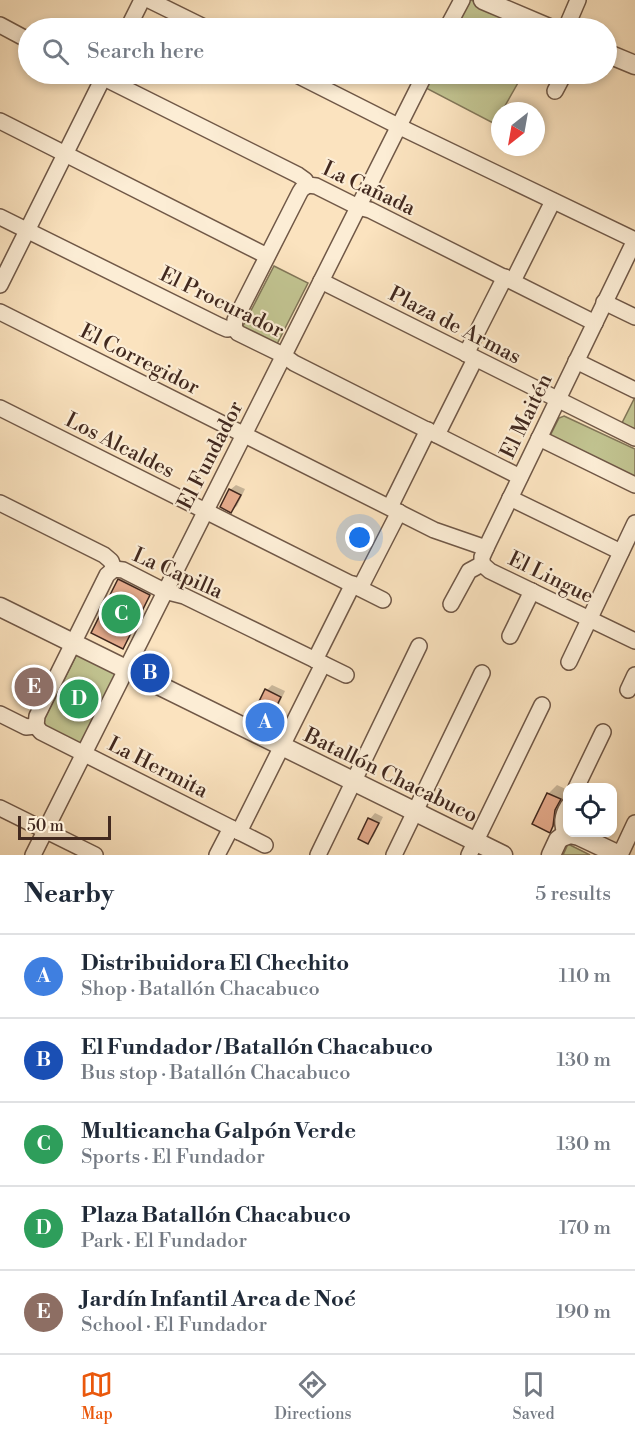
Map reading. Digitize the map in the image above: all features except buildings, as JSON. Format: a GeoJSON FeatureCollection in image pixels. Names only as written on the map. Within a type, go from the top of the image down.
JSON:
{"type":"FeatureCollection","features":[{"type":"Feature","properties":{"kind":"street"},"geometry":{"type":"LineString","coordinates":[[133,18],[142,0]]}},
{"type":"Feature","properties":{"kind":"street"},"geometry":{"type":"LineString","coordinates":[[149,0],[186,18]]}},
{"type":"Feature","properties":{"kind":"street"},"geometry":{"type":"LineString","coordinates":[[452,18],[462,0]]}},
{"type":"Feature","properties":{"kind":"street"},"geometry":{"type":"LineString","coordinates":[[483,0],[525,18]]}},
{"type":"Feature","properties":{"kind":"street"},"geometry":{"type":"LineString","coordinates":[[571,18],[579,0]]}},
{"type":"Feature","properties":{"kind":"street"},"geometry":{"type":"LineString","coordinates":[[0,26],[18,35]]}},
{"type":"Feature","properties":{"kind":"street"},"geometry":{"type":"LineString","coordinates":[[617,58],[635,65]]}},
{"type":"Feature","properties":{"kind":"street"},"geometry":{"type":"LineString","coordinates":[[0,285],[98,84]]}},
{"type":"Feature","properties":{"kind":"street","name":"La Cañada"},"geometry":{"type":"LineString","coordinates":[[120,84],[302,177],[308,185],[316,186],[358,207],[370,210],[595,323]]}},
{"type":"Feature","properties":{"kind":"street"},"geometry":{"type":"LineString","coordinates":[[315,84],[635,240]]}},
{"type":"Feature","properties":{"kind":"street","name":"El Fundador"},"geometry":{"type":"LineString","coordinates":[[33,855],[420,84]]}},
{"type":"Feature","properties":{"kind":"street"},"geometry":{"type":"LineString","coordinates":[[555,91],[559,84]]}},
{"type":"Feature","properties":{"kind":"street"},"geometry":{"type":"LineString","coordinates":[[0,121],[267,256]]}},
{"type":"Feature","properties":{"kind":"street"},"geometry":{"type":"LineString","coordinates":[[234,328],[235,320],[300,192],[308,185]]}},
{"type":"Feature","properties":{"kind":"street"},"geometry":{"type":"LineString","coordinates":[[217,855],[235,830],[282,746],[319,662],[508,279],[553,201]]}},
{"type":"Feature","properties":{"kind":"street","name":"El Procurador"},"geometry":{"type":"LineString","coordinates":[[0,217],[220,326],[234,328],[238,333],[283,355],[294,363],[520,477]]}},
{"type":"Feature","properties":{"kind":"street","name":"El Maitén"},"geometry":{"type":"LineString","coordinates":[[452,604],[473,568],[482,564],[482,556],[635,240]]}},
{"type":"Feature","properties":{"kind":"street","name":"Plaza de Armas"},"geometry":{"type":"LineString","coordinates":[[321,281],[635,438]]}},
{"type":"Feature","properties":{"kind":"street"},"geometry":{"type":"LineString","coordinates":[[604,303],[635,317]]}},
{"type":"Feature","properties":{"kind":"street","name":"El Corregidor"},"geometry":{"type":"LineString","coordinates":[[0,312],[394,510]]}},
{"type":"Feature","properties":{"kind":"street"},"geometry":{"type":"LineString","coordinates":[[576,361],[635,390]]}},
{"type":"Feature","properties":{"kind":"street","name":"Los Alcaldes"},"geometry":{"type":"LineString","coordinates":[[0,408],[382,600]]}},
{"type":"Feature","properties":{"kind":"street"},"geometry":{"type":"LineString","coordinates":[[539,438],[635,485]]}},
{"type":"Feature","properties":{"kind":"street"},"geometry":{"type":"LineString","coordinates":[[510,498],[621,552]]}},
{"type":"Feature","properties":{"kind":"street","name":"La Capilla"},"geometry":{"type":"LineString","coordinates":[[0,503],[104,555],[111,561],[114,569],[123,570],[164,591],[184,596],[346,675]]}},
{"type":"Feature","properties":{"kind":"street","name":"El Lingue"},"geometry":{"type":"LineString","coordinates":[[394,510],[434,530],[486,548]]}},
{"type":"Feature","properties":{"kind":"street"},"geometry":{"type":"LineString","coordinates":[[568,662],[635,523]]}},
{"type":"Feature","properties":{"kind":"street","name":"El Lingue"},"geometry":{"type":"LineString","coordinates":[[482,564],[486,569],[635,641]]}},
{"type":"Feature","properties":{"kind":"street"},"geometry":{"type":"LineString","coordinates":[[36,726],[37,716],[107,575],[114,569]]}},
{"type":"Feature","properties":{"kind":"street"},"geometry":{"type":"LineString","coordinates":[[510,636],[532,591]]}},
{"type":"Feature","properties":{"kind":"street","name":"Batallón Chacabuco"},"geometry":{"type":"LineString","coordinates":[[0,607],[415,812],[472,848],[503,855]]}},
{"type":"Feature","properties":{"kind":"street"},"geometry":{"type":"LineString","coordinates":[[318,855],[419,646]]}},
{"type":"Feature","properties":{"kind":"street"},"geometry":{"type":"LineString","coordinates":[[394,855],[482,673]]}},
{"type":"Feature","properties":{"kind":"street"},"geometry":{"type":"LineString","coordinates":[[628,690],[635,675]]}},
{"type":"Feature","properties":{"kind":"street"},"geometry":{"type":"LineString","coordinates":[[472,848],[542,705]]}},
{"type":"Feature","properties":{"kind":"street","name":"La Hermita"},"geometry":{"type":"LineString","coordinates":[[0,714],[26,727],[36,726],[41,732],[265,845]]}},
{"type":"Feature","properties":{"kind":"street"},"geometry":{"type":"LineString","coordinates":[[578,783],[603,732]]}},
{"type":"Feature","properties":{"kind":"street"},"geometry":{"type":"LineString","coordinates":[[0,808],[94,855]]}},
{"type":"Feature","properties":{"kind":"street"},"geometry":{"type":"LineString","coordinates":[[581,837],[620,855],[635,823]]}},
{"type":"Feature","properties":{"kind":"street"},"geometry":{"type":"LineString","coordinates":[[551,855],[558,840],[563,837]]}},
{"type":"Feature","properties":{"kind":"green space"},"geometry":{"type":"Polygon","coordinates":[[[467,0],[471,0],[513,18],[458,18],[467,0]]]}},
{"type":"Feature","properties":{"kind":"green space"},"geometry":{"type":"Polygon","coordinates":[[[425,84],[517,84],[507,102],[491,102],[491,122],[424,87],[425,84]]]}},
{"type":"Feature","properties":{"kind":"green space"},"geometry":{"type":"Polygon","coordinates":[[[274,266],[308,283],[276,346],[242,328],[274,266]]]}},
{"type":"Feature","properties":{"kind":"green space"},"geometry":{"type":"Polygon","coordinates":[[[635,397],[635,429],[622,423],[635,397]]]}},
{"type":"Feature","properties":{"kind":"green space"},"geometry":{"type":"Polygon","coordinates":[[[564,416],[635,449],[635,479],[549,438],[559,418],[564,416]]]}},
{"type":"Feature","properties":{"kind":"green space"},"geometry":{"type":"Polygon","coordinates":[[[77,654],[116,674],[80,744],[42,724],[77,654]]]}},
{"type":"Feature","properties":{"kind":"green space"},"geometry":{"type":"Polygon","coordinates":[[[568,844],[590,855],[563,855],[568,844]]]}},
{"type":"Feature","properties":{"kind":"place","name":"Multicancha Galpón Verde"},"geometry":{"type":"Point","coordinates":[121,614]}},
{"type":"Feature","properties":{"kind":"place","name":"El Fundador / Batallón Chacabuco"},"geometry":{"type":"Point","coordinates":[150,673]}},
{"type":"Feature","properties":{"kind":"place","name":"Jardín Infantil Arca de Noé"},"geometry":{"type":"Point","coordinates":[34,687]}},
{"type":"Feature","properties":{"kind":"place","name":"Plaza Batallón Chacabuco"},"geometry":{"type":"Point","coordinates":[79,699]}},
{"type":"Feature","properties":{"kind":"place","name":"Distribuidora El Chechito"},"geometry":{"type":"Point","coordinates":[265,722]}}]}
